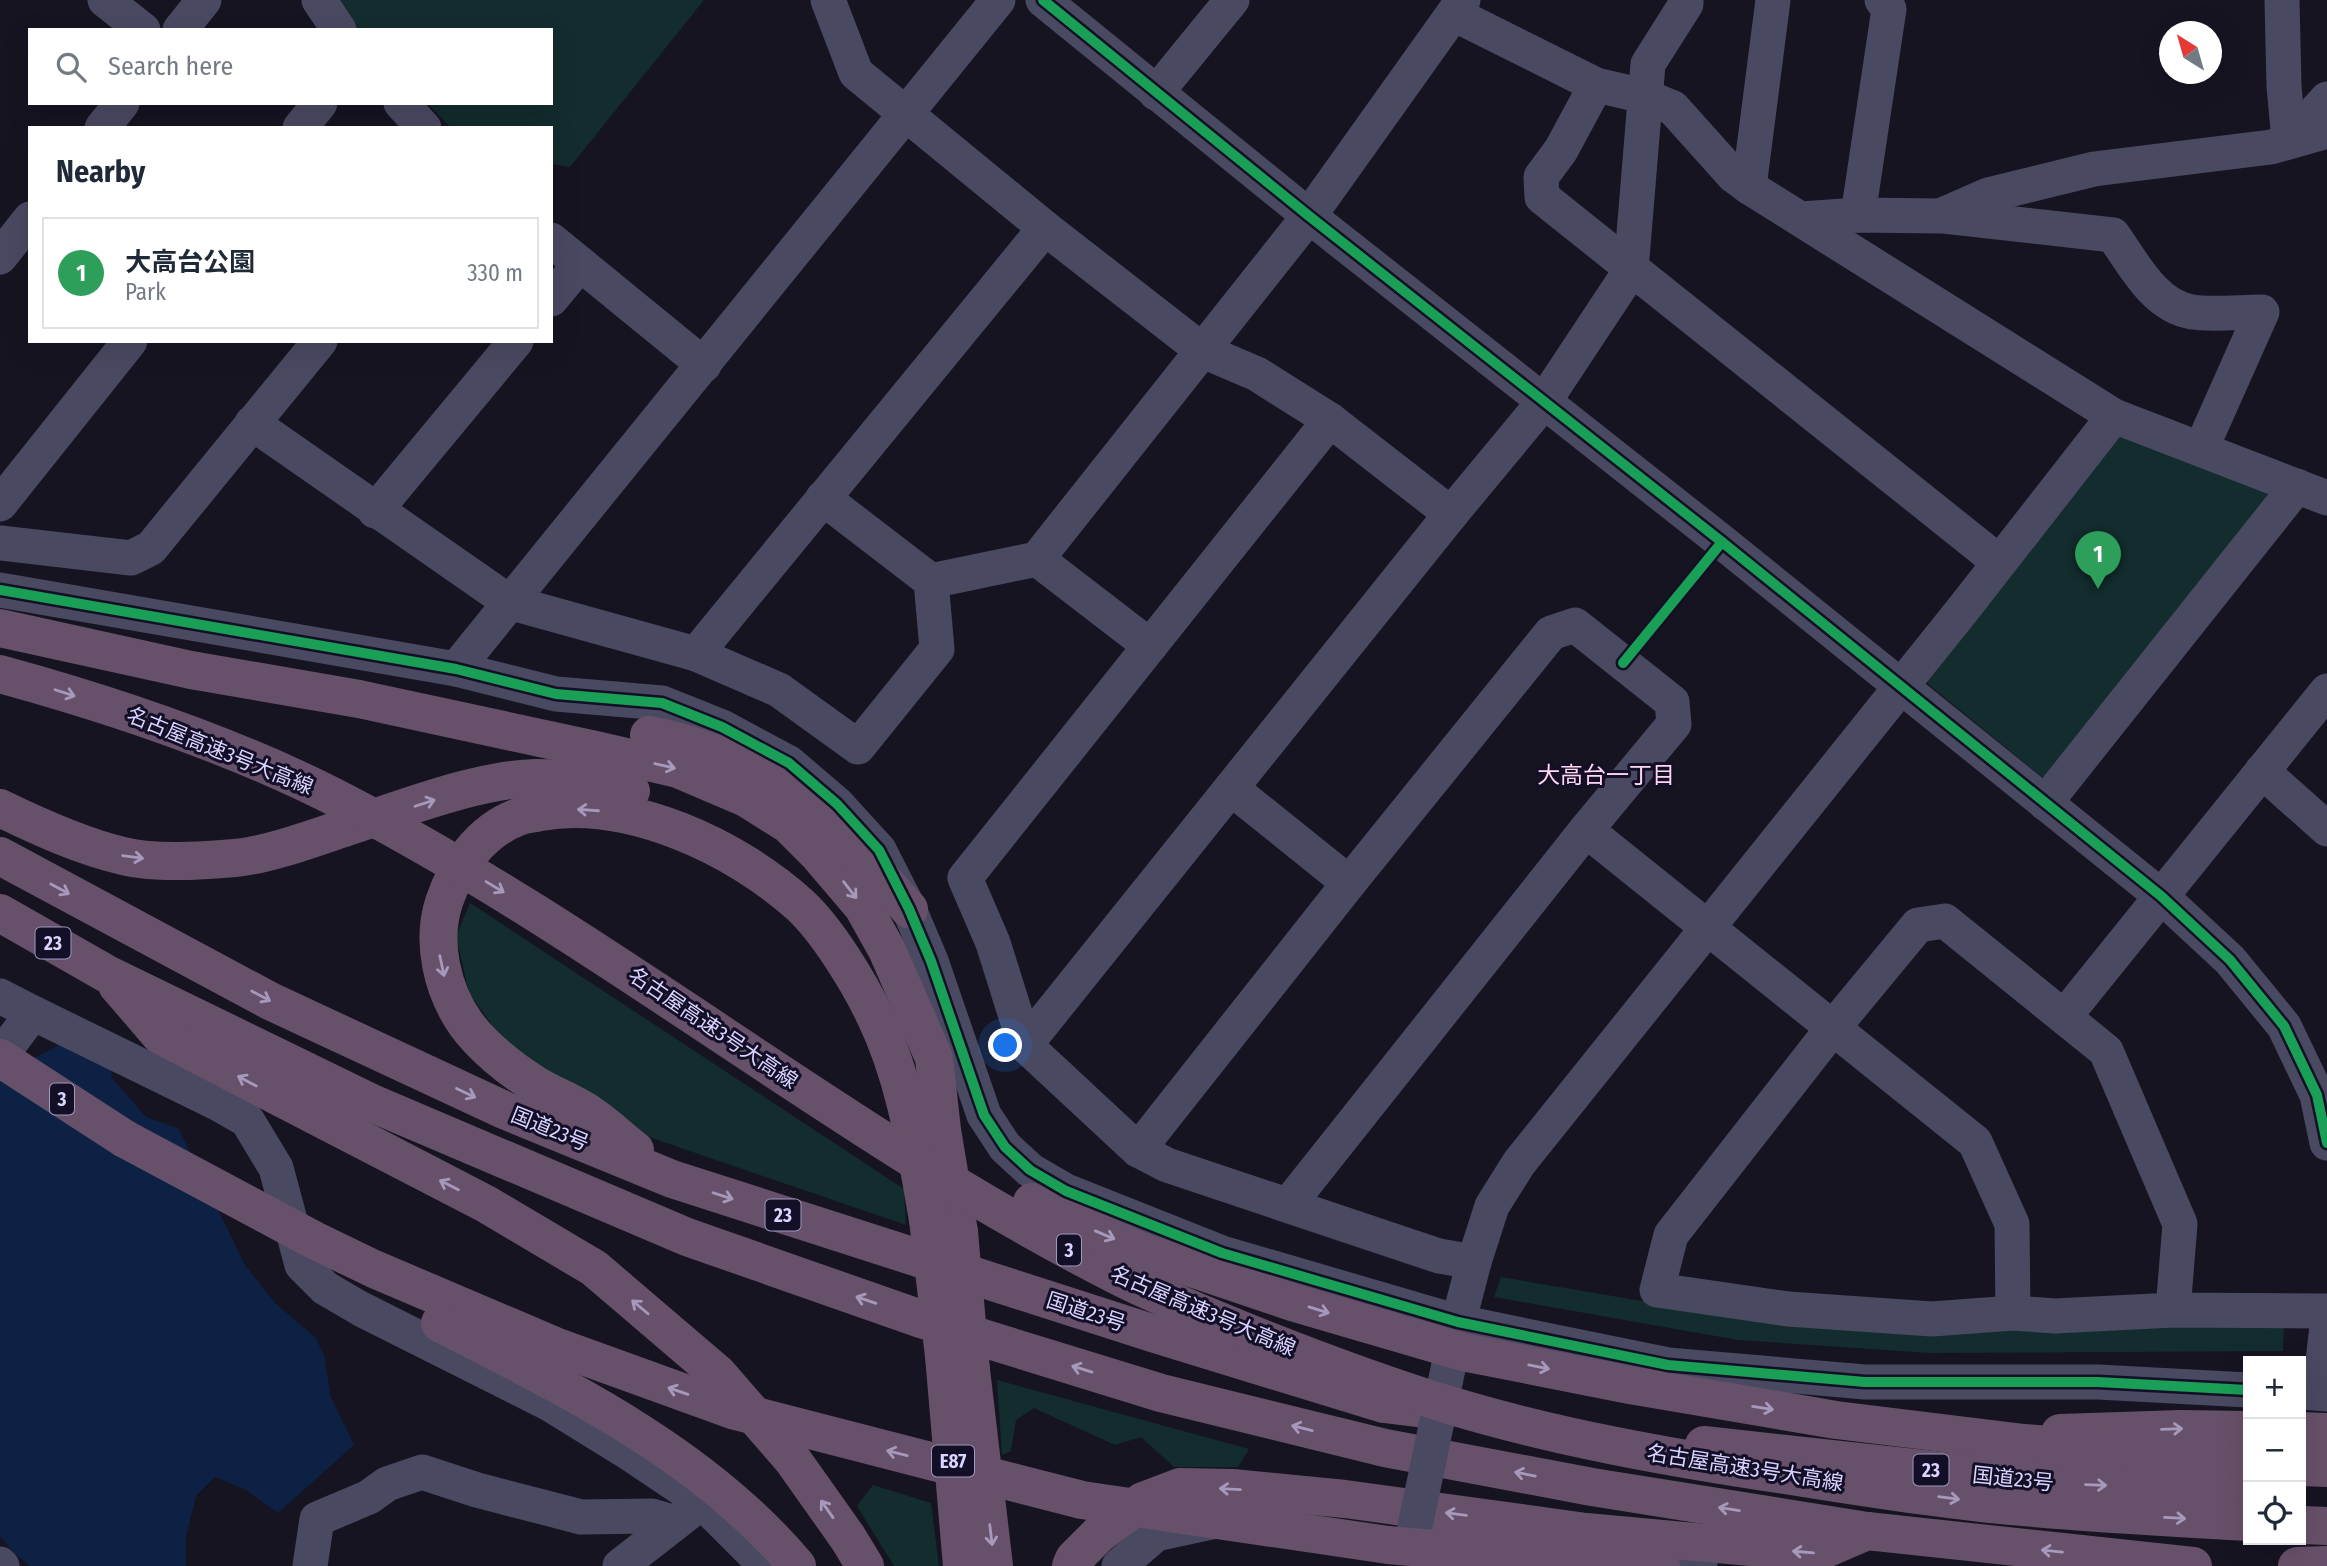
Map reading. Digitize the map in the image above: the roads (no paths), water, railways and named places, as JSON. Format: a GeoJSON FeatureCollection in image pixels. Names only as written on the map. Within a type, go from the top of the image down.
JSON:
{"type":"FeatureCollection","features":[{"type":"Feature","properties":{"kind":"highway"},"geometry":{"type":"LineString","coordinates":[[6,629],[270,668],[366,690],[678,769],[746,797],[789,825],[841,878],[863,907],[887,950],[934,1058],[942,1130],[943,1226],[957,1363]]}},
{"type":"Feature","properties":{"kind":"highway","name":"名古屋高速3号大高線"},"geometry":{"type":"LineString","coordinates":[[0,674],[190,734],[338,799],[497,888],[975,1197],[1122,1278],[1205,1315],[1316,1359],[1449,1405],[1570,1437],[1714,1465],[1991,1504],[2243,1522]]}},
{"type":"Feature","properties":{"kind":"highway"},"geometry":{"type":"LineString","coordinates":[[366,690],[662,738],[705,750],[758,772],[811,808],[909,909]]}},
{"type":"Feature","properties":{"kind":"highway"},"geometry":{"type":"LineString","coordinates":[[0,808],[83,843],[125,857],[160,860],[236,858],[314,839],[499,782],[536,778],[578,782],[661,798],[731,829],[761,849],[822,899],[874,964],[916,1057],[942,1130]]}},
{"type":"Feature","properties":{"kind":"highway"},"geometry":{"type":"LineString","coordinates":[[672,1179],[584,1110],[532,1083],[492,1051],[466,1024],[446,987],[439,954],[439,917],[449,888],[467,855],[487,835],[518,817],[554,810],[586,808],[627,815],[668,827],[730,856],[802,906],[851,972],[875,1016],[894,1062],[943,1226]]}},
{"type":"Feature","properties":{"kind":"highway","name":"国道23号"},"geometry":{"type":"LineString","coordinates":[[0,856],[270,1001],[504,1110],[672,1179],[1155,1334],[1384,1404],[1614,1435],[2053,1483],[2243,1489]]}},
{"type":"Feature","properties":{"kind":"highway","name":"23"},"geometry":{"type":"LineString","coordinates":[[0,913],[107,974],[374,1104],[687,1237],[920,1319],[1161,1393],[1385,1448],[1592,1487],[1867,1531],[2193,1566]]}},
{"type":"Feature","properties":{"kind":"highway"},"geometry":{"type":"LineString","coordinates":[[107,974],[160,1035],[486,1205],[594,1268],[718,1374],[792,1459],[865,1566]]}},
{"type":"Feature","properties":{"kind":"highway","name":"3"},"geometry":{"type":"LineString","coordinates":[[0,1058],[125,1139],[374,1269],[476,1314],[732,1410],[1082,1500],[1388,1545],[1661,1566]]}},
{"type":"Feature","properties":{"kind":"highway"},"geometry":{"type":"LineString","coordinates":[[801,1087],[937,1150],[1055,1214],[1141,1251],[1292,1302],[1463,1352],[1630,1385],[1836,1420],[2024,1443],[2243,1462]]}},
{"type":"Feature","properties":{"kind":"highway"},"geometry":{"type":"LineString","coordinates":[[125,1139],[238,1214],[340,1272],[581,1395],[661,1445],[737,1505],[797,1566]]}},
{"type":"Feature","properties":{"kind":"highway","name":"E87"},"geometry":{"type":"LineString","coordinates":[[957,1363],[962,1566]]}},
{"type":"Feature","properties":{"kind":"highway","name":"E87"},"geometry":{"type":"LineString","coordinates":[[957,1363],[995,1566]]}},
{"type":"Feature","properties":{"kind":"highway"},"geometry":{"type":"LineString","coordinates":[[1614,1435],[1797,1444],[2181,1429],[2243,1430]]}},
{"type":"Feature","properties":{"kind":"highway"},"geometry":{"type":"LineString","coordinates":[[2306,1431],[2327,1432]]}},
{"type":"Feature","properties":{"kind":"highway"},"geometry":{"type":"LineString","coordinates":[[2306,1466],[2327,1468]]}},
{"type":"Feature","properties":{"kind":"highway"},"geometry":{"type":"LineString","coordinates":[[1071,1566],[1074,1559],[1098,1534],[1143,1501],[1180,1487],[1232,1488],[1345,1499],[1587,1532],[1816,1553],[1867,1531]]}},
{"type":"Feature","properties":{"kind":"highway"},"geometry":{"type":"LineString","coordinates":[[2306,1491],[2327,1492]]}},
{"type":"Feature","properties":{"kind":"highway"},"geometry":{"type":"LineString","coordinates":[[1082,1500],[1147,1525],[1410,1549]]}},
{"type":"Feature","properties":{"kind":"highway"},"geometry":{"type":"LineString","coordinates":[[2306,1525],[2327,1526]]}},
{"type":"Feature","properties":{"kind":"highway"},"geometry":{"type":"LineString","coordinates":[[2297,1566],[2327,1565]]}},
{"type":"Feature","properties":{"kind":"street"},"geometry":{"type":"LineString","coordinates":[[106,0],[141,28]]}},
{"type":"Feature","properties":{"kind":"street"},"geometry":{"type":"LineString","coordinates":[[182,28],[204,0]]}},
{"type":"Feature","properties":{"kind":"street"},"geometry":{"type":"LineString","coordinates":[[319,0],[338,28]]}},
{"type":"Feature","properties":{"kind":"street"},"geometry":{"type":"LineString","coordinates":[[828,0],[856,73],[1045,228],[1203,351],[1257,374],[1330,420],[1451,514]]}},
{"type":"Feature","properties":{"kind":"street"},"geometry":{"type":"LineString","coordinates":[[456,669],[998,0]]}},
{"type":"Feature","properties":{"kind":"street"},"geometry":{"type":"LineString","coordinates":[[1043,0],[1308,216],[1901,685],[2161,896],[2230,960],[2284,1026],[2317,1095],[2327,1143]]}},
{"type":"Feature","properties":{"kind":"street"},"geometry":{"type":"LineString","coordinates":[[1156,93],[1232,0]]}},
{"type":"Feature","properties":{"kind":"street"},"geometry":{"type":"LineString","coordinates":[[1025,1045],[1543,403],[1631,270],[1648,64],[1686,0]]}},
{"type":"Feature","properties":{"kind":"street"},"geometry":{"type":"LineString","coordinates":[[1749,187],[1773,0]]}},
{"type":"Feature","properties":{"kind":"street"},"geometry":{"type":"LineString","coordinates":[[1858,215],[1889,9],[1882,0]]}},
{"type":"Feature","properties":{"kind":"street"},"geometry":{"type":"LineString","coordinates":[[2282,0],[2284,86],[2289,141]]}},
{"type":"Feature","properties":{"kind":"street"},"geometry":{"type":"LineString","coordinates":[[931,581],[1037,559],[1308,216],[1459,7],[1596,85],[1644,96],[1673,108],[1734,176],[1749,187],[2114,416],[2312,492],[2046,803]]}},
{"type":"Feature","properties":{"kind":"street"},"geometry":{"type":"LineString","coordinates":[[1596,85],[1561,150],[1541,177],[1542,197],[1999,562]]}},
{"type":"Feature","properties":{"kind":"street"},"geometry":{"type":"LineString","coordinates":[[2289,141],[2327,99]]}},
{"type":"Feature","properties":{"kind":"street"},"geometry":{"type":"LineString","coordinates":[[105,126],[120,105]]}},
{"type":"Feature","properties":{"kind":"street"},"geometry":{"type":"LineString","coordinates":[[302,126],[318,105]]}},
{"type":"Feature","properties":{"kind":"street"},"geometry":{"type":"LineString","coordinates":[[403,105],[422,126]]}},
{"type":"Feature","properties":{"kind":"street"},"geometry":{"type":"LineString","coordinates":[[1940,216],[1988,195],[2094,169],[2271,147],[2327,131]]}},
{"type":"Feature","properties":{"kind":"street"},"geometry":{"type":"LineString","coordinates":[[1801,219],[1858,215],[1940,216],[2113,235],[2148,284],[2168,304],[2191,312],[2262,312],[2201,449]]}},
{"type":"Feature","properties":{"kind":"street"},"geometry":{"type":"LineString","coordinates":[[0,257],[28,222]]}},
{"type":"Feature","properties":{"kind":"street"},"geometry":{"type":"LineString","coordinates":[[696,654],[1045,228]]}},
{"type":"Feature","properties":{"kind":"street"},"geometry":{"type":"LineString","coordinates":[[553,242],[704,365]]}},
{"type":"Feature","properties":{"kind":"street"},"geometry":{"type":"LineString","coordinates":[[553,297],[580,264]]}},
{"type":"Feature","properties":{"kind":"street"},"geometry":{"type":"LineString","coordinates":[[0,505],[128,343]]}},
{"type":"Feature","properties":{"kind":"street"},"geometry":{"type":"LineString","coordinates":[[0,543],[131,558],[151,548],[318,343]]}},
{"type":"Feature","properties":{"kind":"street"},"geometry":{"type":"LineString","coordinates":[[375,511],[514,343]]}},
{"type":"Feature","properties":{"kind":"street"},"geometry":{"type":"LineString","coordinates":[[1410,1549],[1457,1326],[1492,1206],[1519,1163],[2114,416]]}},
{"type":"Feature","properties":{"kind":"street"},"geometry":{"type":"LineString","coordinates":[[1330,420],[965,878],[993,943],[1025,1045],[1138,1150],[1167,1165],[1439,1256],[1474,1262]]}},
{"type":"Feature","properties":{"kind":"street"},"geometry":{"type":"LineString","coordinates":[[253,423],[509,603],[696,654],[779,690],[858,747],[937,649],[931,581],[823,498]]}},
{"type":"Feature","properties":{"kind":"street"},"geometry":{"type":"LineString","coordinates":[[1037,559],[1150,646]]}},
{"type":"Feature","properties":{"kind":"street"},"geometry":{"type":"LineString","coordinates":[[0,590],[456,669],[556,694],[662,703],[722,727],[789,762],[837,804],[879,850],[909,909],[931,961],[984,1115],[1005,1147],[1030,1170],[1066,1191],[1222,1252],[1457,1326],[1668,1365],[1865,1382],[2098,1382],[2243,1390]]}},
{"type":"Feature","properties":{"kind":"street"},"geometry":{"type":"LineString","coordinates":[[1138,1150],[1551,633],[1575,625],[1672,702],[1674,724],[1586,830],[1289,1204]]}},
{"type":"Feature","properties":{"kind":"street"},"geometry":{"type":"LineString","coordinates":[[2064,1017],[2327,691]]}},
{"type":"Feature","properties":{"kind":"street"},"geometry":{"type":"LineString","coordinates":[[2262,771],[2327,828]]}},
{"type":"Feature","properties":{"kind":"street"},"geometry":{"type":"LineString","coordinates":[[1232,789],[1349,883]]}},
{"type":"Feature","properties":{"kind":"street"},"geometry":{"type":"LineString","coordinates":[[1586,830],[1975,1142],[2012,1224],[2013,1312]]}},
{"type":"Feature","properties":{"kind":"street"},"geometry":{"type":"LineString","coordinates":[[2173,1310],[2180,1224],[2106,1051],[1945,922],[1918,925],[1832,1029],[1671,1235],[1657,1290],[1788,1309],[1932,1319],[2013,1312],[2055,1316],[2173,1310],[2327,1311]]}},
{"type":"Feature","properties":{"kind":"street"},"geometry":{"type":"LineString","coordinates":[[0,996],[247,1120],[276,1168],[302,1265],[325,1288],[361,1309],[550,1404],[702,1502],[766,1566]]}},
{"type":"Feature","properties":{"kind":"street"},"geometry":{"type":"LineString","coordinates":[[0,1052],[5,1050],[33,1013]]}},
{"type":"Feature","properties":{"kind":"street"},"geometry":{"type":"LineString","coordinates":[[2315,1379],[2327,1326]]}},
{"type":"Feature","properties":{"kind":"street"},"geometry":{"type":"LineString","coordinates":[[2098,1382],[2179,1368],[2243,1365]]}},
{"type":"Feature","properties":{"kind":"street"},"geometry":{"type":"LineString","coordinates":[[310,1566],[317,1519],[369,1497],[387,1484],[422,1472],[477,1490],[581,1517],[652,1516],[675,1523]]}},
{"type":"Feature","properties":{"kind":"street"},"geometry":{"type":"LineString","coordinates":[[620,1566],[702,1502]]}},
{"type":"Feature","properties":{"kind":"street"},"geometry":{"type":"LineString","coordinates":[[1119,1566],[1156,1534],[1214,1522],[1410,1549],[1538,1546],[1662,1559],[1700,1566]]}},
{"type":"Feature","properties":{"kind":"water"},"geometry":{"type":"Polygon","coordinates":[[[61,1044],[112,1065],[111,1077],[146,1117],[178,1128],[245,1265],[275,1303],[316,1338],[325,1358],[330,1395],[354,1445],[278,1513],[246,1490],[215,1477],[196,1496],[186,1536],[186,1566],[30,1566],[15,1554],[0,1536],[0,1075],[61,1044]]]}},
{"type":"Feature","properties":{"kind":"place","name":"大高台公園"},"geometry":{"type":"Point","coordinates":[2098,589]}},
{"type":"Feature","properties":{"kind":"district","name":"大高台一丁目"},"geometry":{"type":"Point","coordinates":[1606,775]}}]}
